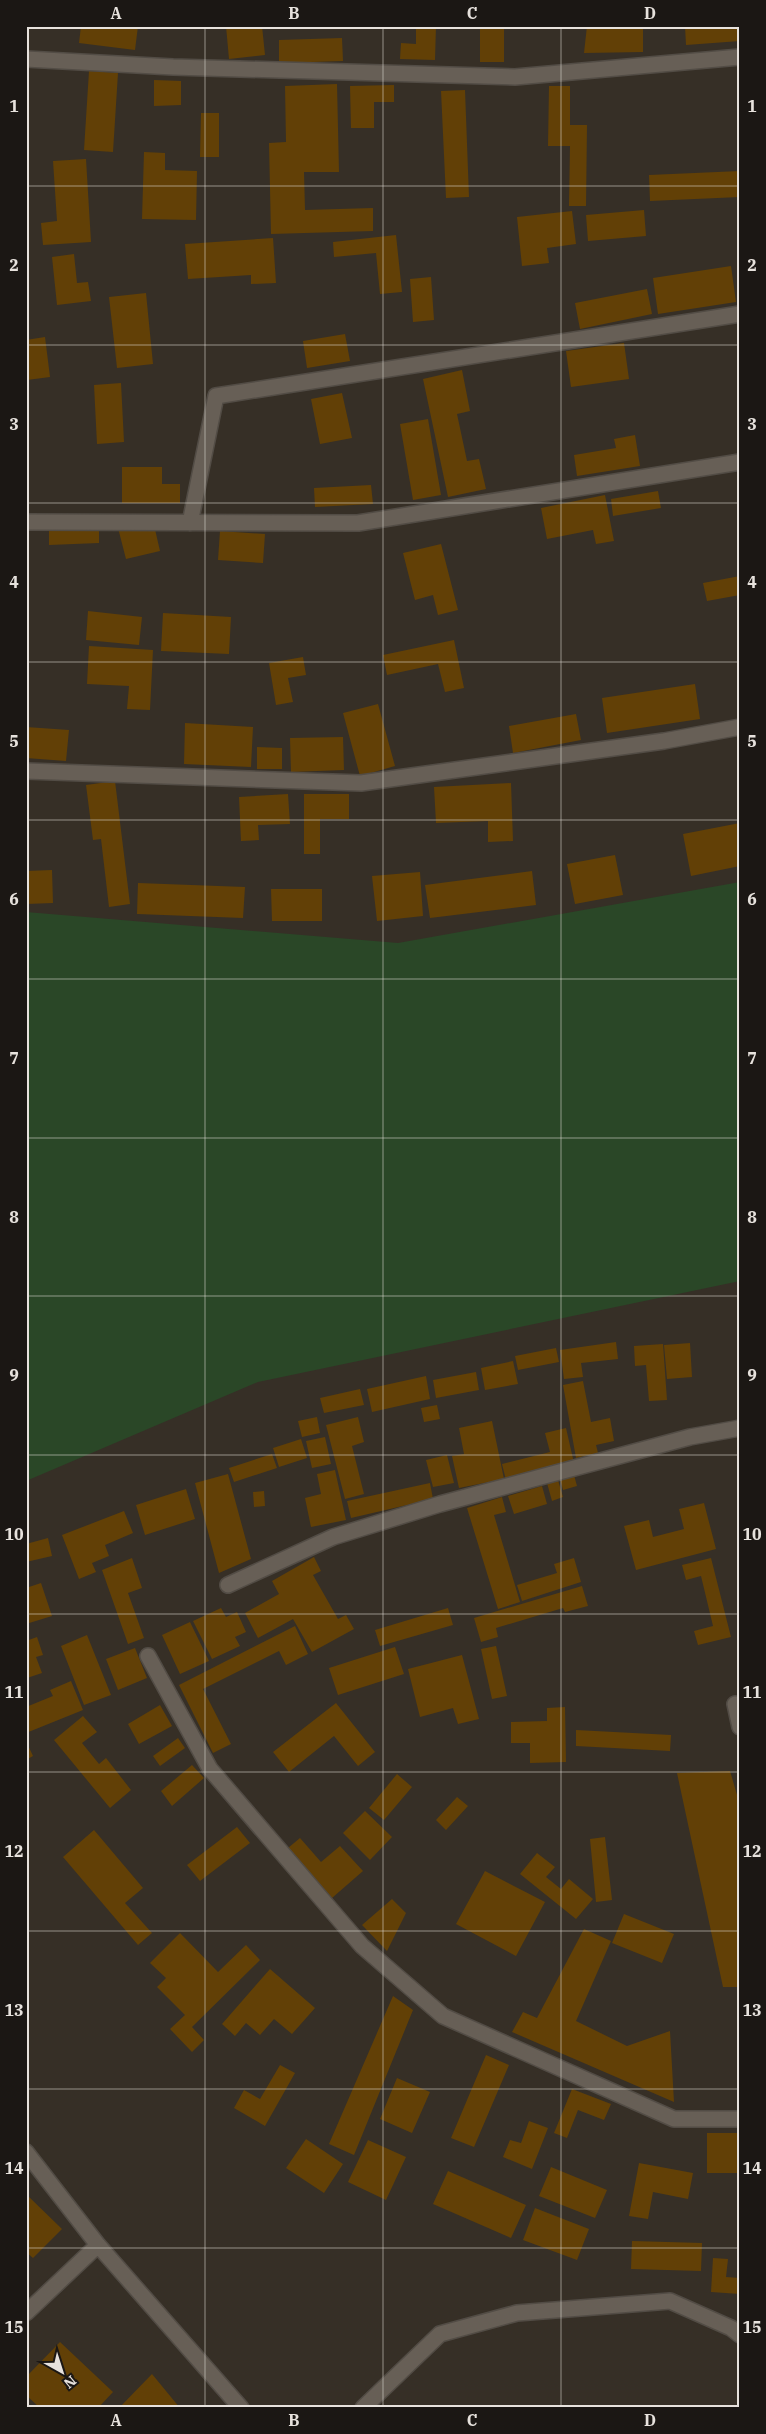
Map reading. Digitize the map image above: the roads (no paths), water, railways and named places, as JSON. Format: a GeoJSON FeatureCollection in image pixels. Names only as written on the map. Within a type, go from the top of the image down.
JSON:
{"type":"FeatureCollection","features":[{"type":"Feature","properties":{"kind":"street"},"geometry":{"type":"LineString","coordinates":[[26,59],[173,67],[515,77],[740,57]]}},
{"type":"Feature","properties":{"kind":"street"},"geometry":{"type":"LineString","coordinates":[[190,523],[216,396],[740,314]]}},
{"type":"Feature","properties":{"kind":"street"},"geometry":{"type":"LineString","coordinates":[[26,522],[358,523],[740,462]]}},
{"type":"Feature","properties":{"kind":"street"},"geometry":{"type":"LineString","coordinates":[[26,771],[361,783],[664,741],[740,728]]}},
{"type":"Feature","properties":{"kind":"street"},"geometry":{"type":"LineString","coordinates":[[228,1585],[333,1538],[440,1504],[690,1437],[740,1428]]}},
{"type":"Feature","properties":{"kind":"street"},"geometry":{"type":"LineString","coordinates":[[148,1656],[210,1770],[362,1946],[443,2016],[674,2119],[740,2119]]}},
{"type":"Feature","properties":{"kind":"street"},"geometry":{"type":"LineString","coordinates":[[735,1704],[740,1727]]}},
{"type":"Feature","properties":{"kind":"street"},"geometry":{"type":"LineString","coordinates":[[26,2152],[98,2245],[241,2408]]}},
{"type":"Feature","properties":{"kind":"street"},"geometry":{"type":"LineString","coordinates":[[26,2313],[98,2245]]}},
{"type":"Feature","properties":{"kind":"street"},"geometry":{"type":"LineString","coordinates":[[363,2408],[440,2334],[517,2312],[670,2301],[731,2328],[740,2335]]}}]}
